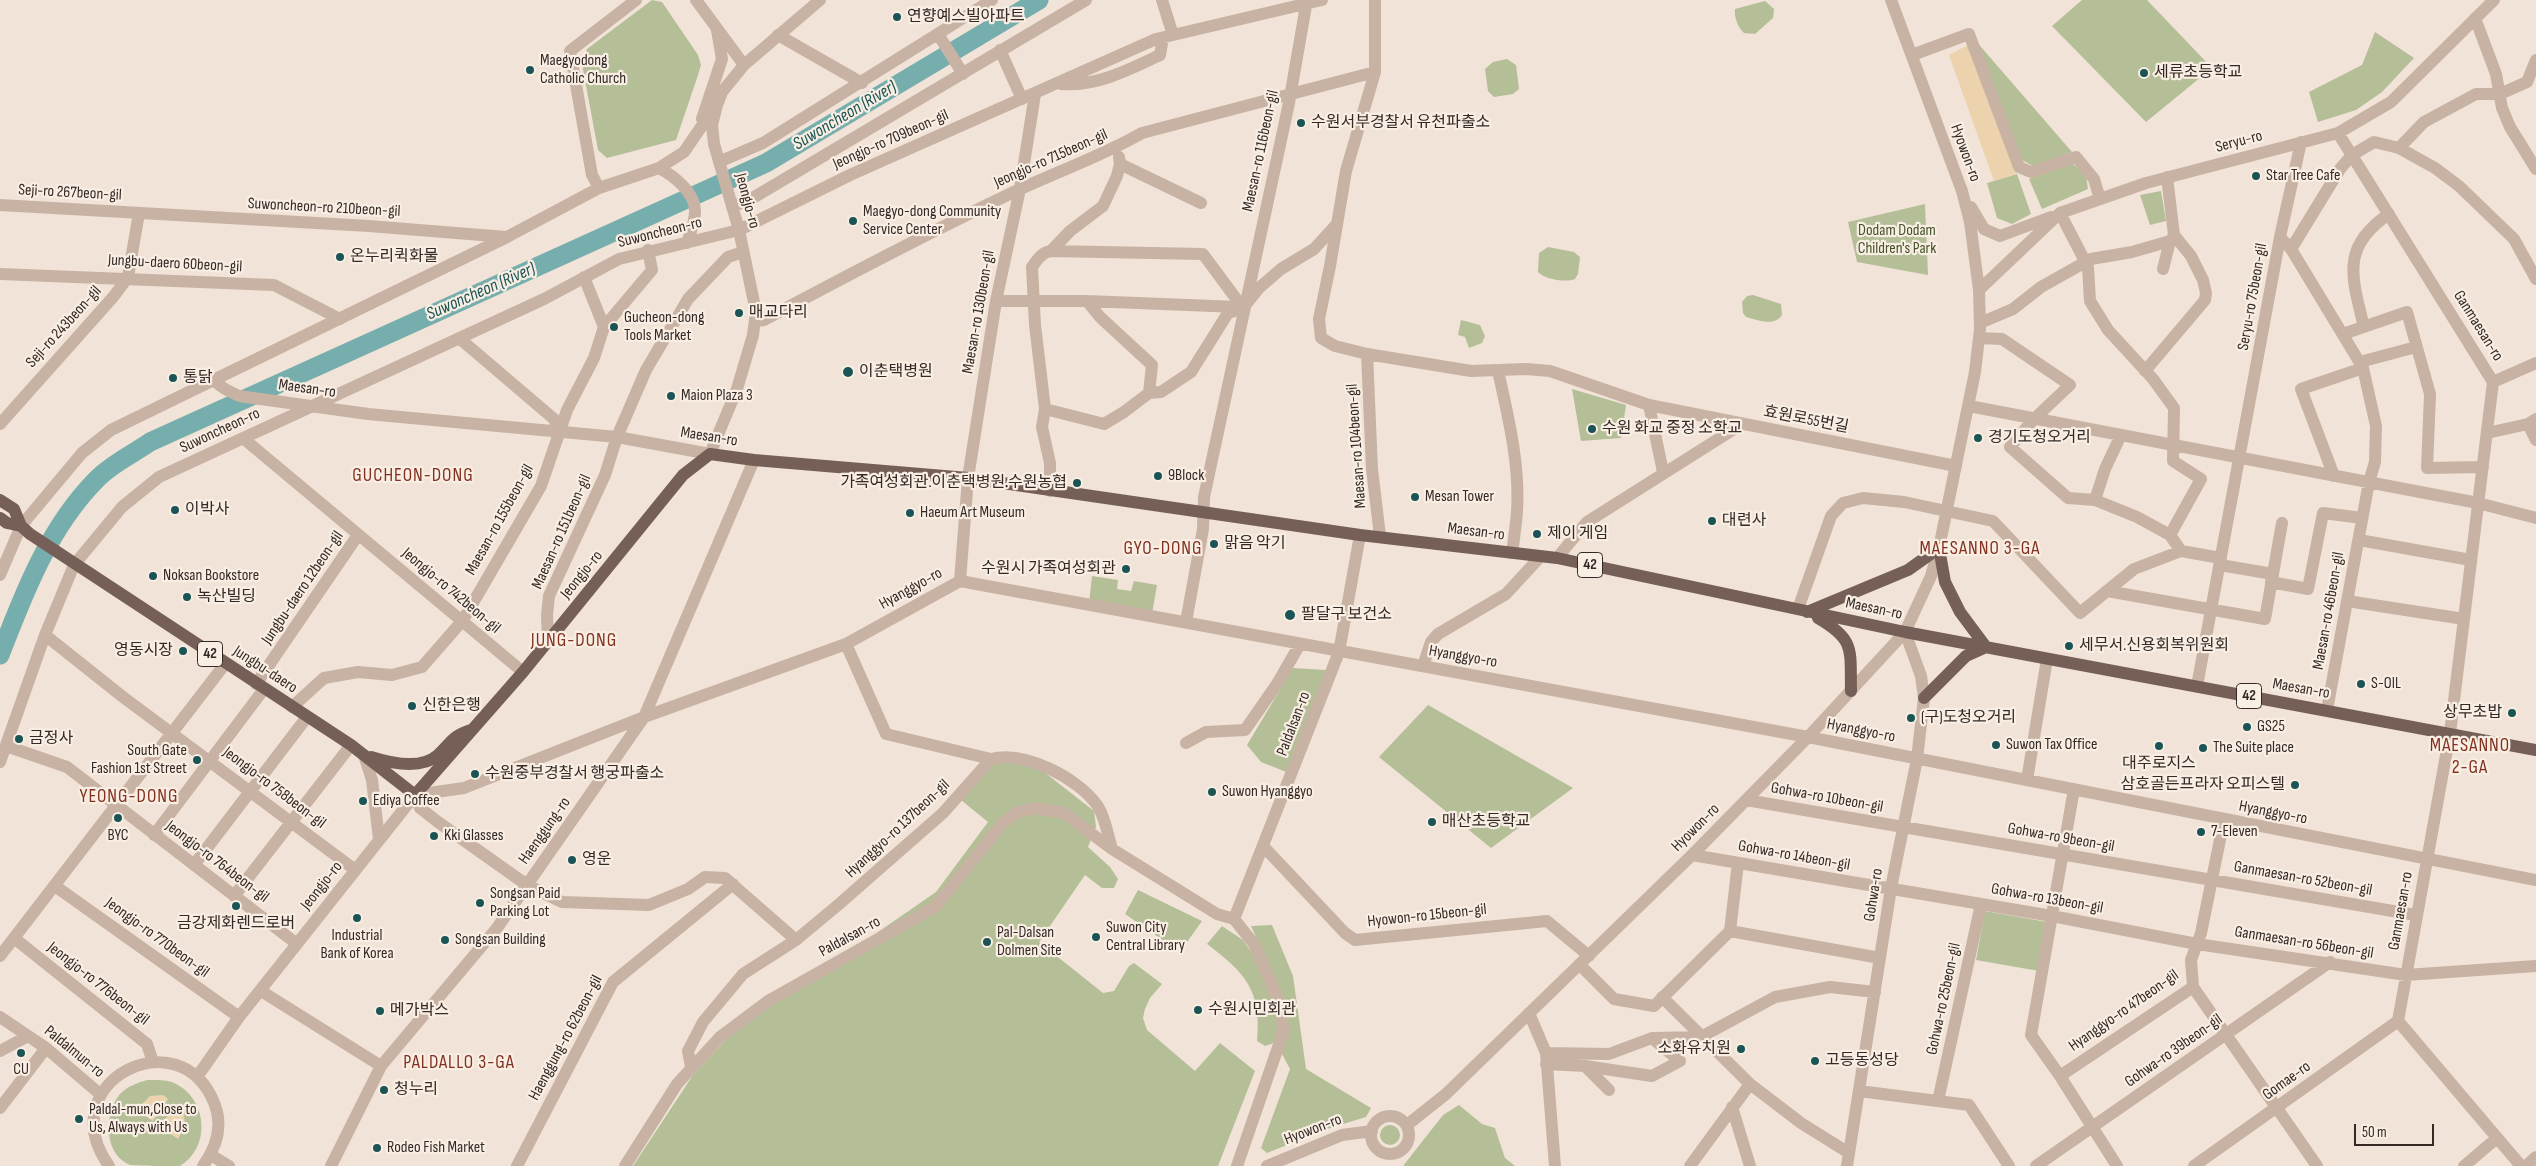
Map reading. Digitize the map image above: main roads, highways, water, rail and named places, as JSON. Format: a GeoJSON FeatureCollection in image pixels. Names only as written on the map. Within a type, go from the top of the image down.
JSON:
{"type":"FeatureCollection","features":[{"type":"Feature","properties":{"kind":"main road","name":"Maesan-ro"},"geometry":{"type":"LineString","coordinates":[[710,454],[754,460],[968,478],[1360,535],[1556,558],[1905,632],[2536,750]]}},
{"type":"Feature","properties":{"kind":"main road","name":"Jeongjo-ro"},"geometry":{"type":"LineString","coordinates":[[415,795],[523,672],[683,475],[710,454]]}},
{"type":"Feature","properties":{"kind":"main road","name":"Jungbu-daero"},"geometry":{"type":"LineString","coordinates":[[0,500],[14,509],[25,530]]}},
{"type":"Feature","properties":{"kind":"main road","name":"Jungbu-daero"},"geometry":{"type":"LineString","coordinates":[[0,518],[25,530],[225,664],[351,745],[415,795]]}},
{"type":"Feature","properties":{"kind":"main road"},"geometry":{"type":"LineString","coordinates":[[1802,610],[1908,570],[1939,548],[1945,582],[1960,612],[1986,647],[1966,656],[1924,698]]}},
{"type":"Feature","properties":{"kind":"main road"},"geometry":{"type":"LineString","coordinates":[[1802,610],[1838,629],[1846,639],[1850,654],[1851,690]]}},
{"type":"Feature","properties":{"kind":"main road"},"geometry":{"type":"LineString","coordinates":[[364,755],[401,764],[425,761],[435,757],[456,735],[473,729]]}},
{"type":"Feature","properties":{"kind":"waterway","name":"Suwoncheon (River)"},"geometry":{"type":"LineString","coordinates":[[0,655],[29,585],[52,539],[65,518],[97,479],[122,459],[150,442],[766,163],[1039,0]]}},
{"type":"Feature","properties":{"kind":"place","name":"연향예스빌아파트"},"geometry":{"type":"Point","coordinates":[897,17]}},
{"type":"Feature","properties":{"kind":"place","name":"Maegyodong Catholic Church"},"geometry":{"type":"Point","coordinates":[530,70]}},
{"type":"Feature","properties":{"kind":"place","name":"세류초등학교"},"geometry":{"type":"Point","coordinates":[2144,73]}},
{"type":"Feature","properties":{"kind":"place","name":"수원서부경찰서 유천파출소"},"geometry":{"type":"Point","coordinates":[1301,123]}},
{"type":"Feature","properties":{"kind":"place","name":"Star Tree Cafe"},"geometry":{"type":"Point","coordinates":[2256,176]}},
{"type":"Feature","properties":{"kind":"place","name":"Maegyo-dong Community Service Center"},"geometry":{"type":"Point","coordinates":[853,221]}},
{"type":"Feature","properties":{"kind":"place","name":"온누리퀵화물"},"geometry":{"type":"Point","coordinates":[340,257]}},
{"type":"Feature","properties":{"kind":"place","name":"매교다리"},"geometry":{"type":"Point","coordinates":[739,313]}},
{"type":"Feature","properties":{"kind":"place","name":"Gucheon-dong Tools Market"},"geometry":{"type":"Point","coordinates":[614,327]}},
{"type":"Feature","properties":{"kind":"place","name":"이춘택병원"},"geometry":{"type":"Point","coordinates":[848,372]}},
{"type":"Feature","properties":{"kind":"place","name":"통닭"},"geometry":{"type":"Point","coordinates":[173,378]}},
{"type":"Feature","properties":{"kind":"place","name":"Maion Plaza 3"},"geometry":{"type":"Point","coordinates":[671,396]}},
{"type":"Feature","properties":{"kind":"place","name":"수원 화교 중정 소학교"},"geometry":{"type":"Point","coordinates":[1592,429]}},
{"type":"Feature","properties":{"kind":"place","name":"경기도청오거리"},"geometry":{"type":"Point","coordinates":[1978,438]}},
{"type":"Feature","properties":{"kind":"place","name":"9Block"},"geometry":{"type":"Point","coordinates":[1158,476]}},
{"type":"Feature","properties":{"kind":"place","name":"가족여성회관.이춘택병원.수원농협"},"geometry":{"type":"Point","coordinates":[1077,483]}},
{"type":"Feature","properties":{"kind":"place","name":"Mesan Tower"},"geometry":{"type":"Point","coordinates":[1415,497]}},
{"type":"Feature","properties":{"kind":"place","name":"이박사"},"geometry":{"type":"Point","coordinates":[175,510]}},
{"type":"Feature","properties":{"kind":"place","name":"Haeum Art Museum"},"geometry":{"type":"Point","coordinates":[910,513]}},
{"type":"Feature","properties":{"kind":"place","name":"대련사"},"geometry":{"type":"Point","coordinates":[1712,521]}},
{"type":"Feature","properties":{"kind":"place","name":"제이 게임"},"geometry":{"type":"Point","coordinates":[1537,534]}},
{"type":"Feature","properties":{"kind":"place","name":"맑음 악기"},"geometry":{"type":"Point","coordinates":[1214,544]}},
{"type":"Feature","properties":{"kind":"place","name":"수원시 가족여성회관"},"geometry":{"type":"Point","coordinates":[1126,569]}},
{"type":"Feature","properties":{"kind":"place","name":"Noksan Bookstore"},"geometry":{"type":"Point","coordinates":[153,576]}},
{"type":"Feature","properties":{"kind":"place","name":"녹산빌딩"},"geometry":{"type":"Point","coordinates":[187,597]}},
{"type":"Feature","properties":{"kind":"place","name":"팔달구 보건소"},"geometry":{"type":"Point","coordinates":[1290,615]}},
{"type":"Feature","properties":{"kind":"place","name":"세무서.신용회복위원회"},"geometry":{"type":"Point","coordinates":[2069,646]}},
{"type":"Feature","properties":{"kind":"place","name":"영동시장"},"geometry":{"type":"Point","coordinates":[183,651]}},
{"type":"Feature","properties":{"kind":"place","name":"S-OIL"},"geometry":{"type":"Point","coordinates":[2361,684]}},
{"type":"Feature","properties":{"kind":"place","name":"신한은행"},"geometry":{"type":"Point","coordinates":[412,706]}},
{"type":"Feature","properties":{"kind":"place","name":"상무초밥"},"geometry":{"type":"Point","coordinates":[2512,713]}},
{"type":"Feature","properties":{"kind":"place","name":"(구)도청오거리"},"geometry":{"type":"Point","coordinates":[1911,718]}},
{"type":"Feature","properties":{"kind":"place","name":"GS25"},"geometry":{"type":"Point","coordinates":[2247,727]}},
{"type":"Feature","properties":{"kind":"place","name":"금정사"},"geometry":{"type":"Point","coordinates":[19,739]}},
{"type":"Feature","properties":{"kind":"place","name":"Suwon Tax Office"},"geometry":{"type":"Point","coordinates":[1996,745]}},
{"type":"Feature","properties":{"kind":"place","name":"대주로지스"},"geometry":{"type":"Point","coordinates":[2159,746]}},
{"type":"Feature","properties":{"kind":"place","name":"The Suite place"},"geometry":{"type":"Point","coordinates":[2203,748]}},
{"type":"Feature","properties":{"kind":"place","name":"South Gate Fashion 1st Street"},"geometry":{"type":"Point","coordinates":[197,760]}},
{"type":"Feature","properties":{"kind":"place","name":"수원중부경찰서 행궁파출소"},"geometry":{"type":"Point","coordinates":[475,774]}},
{"type":"Feature","properties":{"kind":"place","name":"삼호골든프라자 오피스텔"},"geometry":{"type":"Point","coordinates":[2295,785]}},
{"type":"Feature","properties":{"kind":"place","name":"Suwon Hyanggyo"},"geometry":{"type":"Point","coordinates":[1212,792]}},
{"type":"Feature","properties":{"kind":"place","name":"Ediya Coffee"},"geometry":{"type":"Point","coordinates":[363,801]}},
{"type":"Feature","properties":{"kind":"place","name":"BYC"},"geometry":{"type":"Point","coordinates":[118,818]}},
{"type":"Feature","properties":{"kind":"place","name":"매산초등학교"},"geometry":{"type":"Point","coordinates":[1432,822]}},
{"type":"Feature","properties":{"kind":"place","name":"7-Eleven"},"geometry":{"type":"Point","coordinates":[2201,832]}},
{"type":"Feature","properties":{"kind":"place","name":"Kki Glasses"},"geometry":{"type":"Point","coordinates":[434,836]}},
{"type":"Feature","properties":{"kind":"place","name":"영운"},"geometry":{"type":"Point","coordinates":[572,860]}},
{"type":"Feature","properties":{"kind":"place","name":"Songsan Paid Parking Lot"},"geometry":{"type":"Point","coordinates":[480,903]}},
{"type":"Feature","properties":{"kind":"place","name":"금강제화렌드로버"},"geometry":{"type":"Point","coordinates":[236,906]}},
{"type":"Feature","properties":{"kind":"place","name":"Industrial Bank of Korea"},"geometry":{"type":"Point","coordinates":[357,918]}},
{"type":"Feature","properties":{"kind":"place","name":"Suwon City Central Library"},"geometry":{"type":"Point","coordinates":[1096,937]}},
{"type":"Feature","properties":{"kind":"place","name":"Songsan Building"},"geometry":{"type":"Point","coordinates":[445,940]}},
{"type":"Feature","properties":{"kind":"place","name":"Pal-Dalsan Dolmen Site"},"geometry":{"type":"Point","coordinates":[987,942]}},
{"type":"Feature","properties":{"kind":"place","name":"수원시민회관"},"geometry":{"type":"Point","coordinates":[1198,1010]}},
{"type":"Feature","properties":{"kind":"place","name":"메가박스"},"geometry":{"type":"Point","coordinates":[380,1011]}},
{"type":"Feature","properties":{"kind":"place","name":"소화유치원"},"geometry":{"type":"Point","coordinates":[1741,1049]}},
{"type":"Feature","properties":{"kind":"place","name":"CU"},"geometry":{"type":"Point","coordinates":[21,1053]}},
{"type":"Feature","properties":{"kind":"place","name":"고등동성당"},"geometry":{"type":"Point","coordinates":[1815,1061]}},
{"type":"Feature","properties":{"kind":"place","name":"청누리"},"geometry":{"type":"Point","coordinates":[384,1090]}},
{"type":"Feature","properties":{"kind":"place","name":"Paldal-mun,Close to Us, Always with Us"},"geometry":{"type":"Point","coordinates":[79,1119]}},
{"type":"Feature","properties":{"kind":"place","name":"Rodeo Fish Market"},"geometry":{"type":"Point","coordinates":[377,1148]}},
{"type":"Feature","properties":{"kind":"district","name":"GUCHEON-DONG"},"geometry":{"type":"Point","coordinates":[413,476]}},
{"type":"Feature","properties":{"kind":"district","name":"GYO-DONG"},"geometry":{"type":"Point","coordinates":[1163,549]}},
{"type":"Feature","properties":{"kind":"district","name":"MAESANNO 3-GA"},"geometry":{"type":"Point","coordinates":[1980,549]}},
{"type":"Feature","properties":{"kind":"district","name":"JUNG-DONG"},"geometry":{"type":"Point","coordinates":[574,641]}},
{"type":"Feature","properties":{"kind":"district","name":"MAESANNO 2-GA"},"geometry":{"type":"Point","coordinates":[2470,757]}},
{"type":"Feature","properties":{"kind":"district","name":"YEONG-DONG"},"geometry":{"type":"Point","coordinates":[129,797]}},
{"type":"Feature","properties":{"kind":"district","name":"PALDALLO 3-GA"},"geometry":{"type":"Point","coordinates":[459,1063]}},
{"type":"Feature","properties":{"kind":"park label","name":"Dodam Dodam Children's Park"},"geometry":{"type":"Point","coordinates":[1897,240]}}]}
